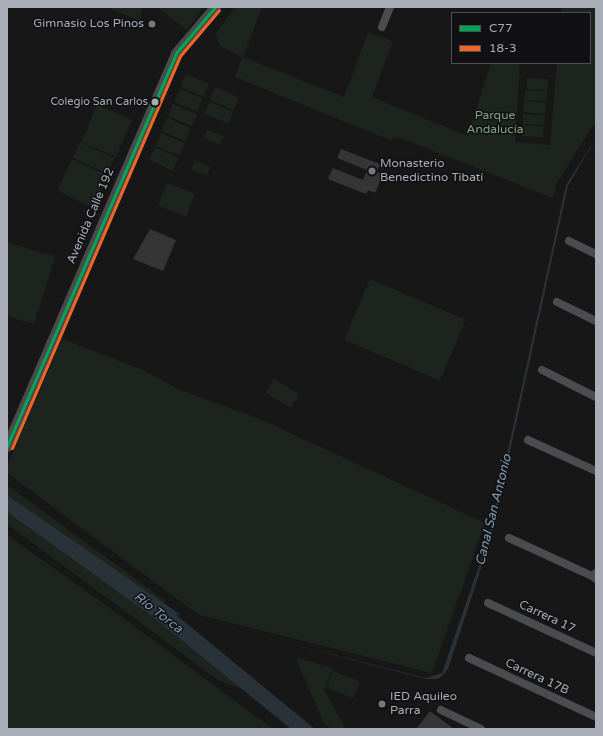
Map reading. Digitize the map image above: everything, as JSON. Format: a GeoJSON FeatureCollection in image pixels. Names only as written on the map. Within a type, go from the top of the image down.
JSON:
{"type":"FeatureCollection","features":[{"type":"Feature","properties":{"kind":"main road","name":"Avenida Calle 192"},"geometry":{"type":"LineString","coordinates":[[7,446],[176,53],[215,7]]}},
{"type":"Feature","properties":{"kind":"street"},"geometry":{"type":"LineString","coordinates":[[382,27],[390,7]]}},
{"type":"Feature","properties":{"kind":"street"},"geometry":{"type":"LineString","coordinates":[[569,241],[596,254]]}},
{"type":"Feature","properties":{"kind":"street"},"geometry":{"type":"LineString","coordinates":[[556,302],[596,321]]}},
{"type":"Feature","properties":{"kind":"street"},"geometry":{"type":"LineString","coordinates":[[542,370],[596,396]]}},
{"type":"Feature","properties":{"kind":"street"},"geometry":{"type":"LineString","coordinates":[[528,440],[596,471]]}},
{"type":"Feature","properties":{"kind":"street"},"geometry":{"type":"LineString","coordinates":[[509,538],[595,576]]}},
{"type":"Feature","properties":{"kind":"street","name":"Carrera 17"},"geometry":{"type":"LineString","coordinates":[[488,603],[596,653]]}},
{"type":"Feature","properties":{"kind":"street","name":"Carrera 17B"},"geometry":{"type":"LineString","coordinates":[[469,658],[596,717]]}},
{"type":"Feature","properties":{"kind":"street"},"geometry":{"type":"LineString","coordinates":[[441,710],[481,729]]}},
{"type":"Feature","properties":{"kind":"street"},"geometry":{"type":"LineString","coordinates":[[466,722],[473,729]]}},
{"type":"Feature","properties":{"kind":"green space"},"geometry":{"type":"Polygon","coordinates":[[[107,7],[142,7],[140,21],[107,7]]]}},
{"type":"Feature","properties":{"kind":"green space"},"geometry":{"type":"Polygon","coordinates":[[[161,7],[204,7],[187,30],[159,9],[161,7]]]}},
{"type":"Feature","properties":{"kind":"green space","name":"Parque Andalucía"},"geometry":{"type":"Polygon","coordinates":[[[235,7],[262,7],[243,57],[344,97],[368,32],[393,41],[372,97],[468,136],[491,64],[520,64],[515,142],[550,145],[557,64],[591,64],[591,12],[561,12],[562,7],[596,7],[596,121],[556,184],[553,198],[398,137],[390,140],[235,77],[242,57],[220,46],[216,33],[235,7]]]}},
{"type":"Feature","properties":{"kind":"green space"},"geometry":{"type":"Polygon","coordinates":[[[186,74],[209,84],[204,97],[181,87],[186,74]]]}},
{"type":"Feature","properties":{"kind":"green space"},"geometry":{"type":"Polygon","coordinates":[[[527,78],[548,79],[547,90],[526,89],[527,78]]]}},
{"type":"Feature","properties":{"kind":"green space"},"geometry":{"type":"Polygon","coordinates":[[[215,87],[239,97],[233,110],[210,100],[215,87]]]}},
{"type":"Feature","properties":{"kind":"green space"},"geometry":{"type":"Polygon","coordinates":[[[180,89],[203,99],[198,112],[175,102],[180,89]]]}},
{"type":"Feature","properties":{"kind":"green space"},"geometry":{"type":"Polygon","coordinates":[[[525,90],[547,91],[546,101],[524,100],[525,90]]]}},
{"type":"Feature","properties":{"kind":"green space"},"geometry":{"type":"Polygon","coordinates":[[[524,101],[546,103],[545,114],[523,112],[524,101]]]}},
{"type":"Feature","properties":{"kind":"green space"},"geometry":{"type":"Polygon","coordinates":[[[209,102],[233,111],[229,123],[204,114],[209,102]]]}},
{"type":"Feature","properties":{"kind":"green space"},"geometry":{"type":"Polygon","coordinates":[[[173,104],[197,114],[192,126],[168,116],[173,104]]]}},
{"type":"Feature","properties":{"kind":"green space"},"geometry":{"type":"Polygon","coordinates":[[[97,105],[132,120],[116,157],[81,142],[97,105]]]}},
{"type":"Feature","properties":{"kind":"green space"},"geometry":{"type":"Polygon","coordinates":[[[523,114],[545,115],[544,125],[522,124],[523,114]]]}},
{"type":"Feature","properties":{"kind":"green space"},"geometry":{"type":"Polygon","coordinates":[[[167,118],[191,128],[185,141],[162,131],[167,118]]]}},
{"type":"Feature","properties":{"kind":"green space"},"geometry":{"type":"Polygon","coordinates":[[[523,125],[544,127],[543,138],[522,136],[523,125]]]}},
{"type":"Feature","properties":{"kind":"green space"},"geometry":{"type":"Polygon","coordinates":[[[207,130],[224,136],[220,145],[204,138],[207,130]]]}},
{"type":"Feature","properties":{"kind":"green space"},"geometry":{"type":"Polygon","coordinates":[[[161,133],[185,143],[179,156],[156,146],[161,133]]]}},
{"type":"Feature","properties":{"kind":"green space"},"geometry":{"type":"Polygon","coordinates":[[[80,142],[114,158],[107,173],[73,157],[80,142]]]}},
{"type":"Feature","properties":{"kind":"green space"},"geometry":{"type":"Polygon","coordinates":[[[155,147],[179,158],[173,171],[149,160],[155,147]]]}},
{"type":"Feature","properties":{"kind":"green space"},"geometry":{"type":"Polygon","coordinates":[[[72,159],[106,175],[92,207],[57,191],[72,159]]]}},
{"type":"Feature","properties":{"kind":"green space"},"geometry":{"type":"Polygon","coordinates":[[[195,160],[211,167],[206,176],[191,169],[195,160]]]}},
{"type":"Feature","properties":{"kind":"green space"},"geometry":{"type":"Polygon","coordinates":[[[167,183],[195,194],[186,216],[158,205],[167,183]]]}},
{"type":"Feature","properties":{"kind":"green space"},"geometry":{"type":"Polygon","coordinates":[[[7,242],[55,257],[34,324],[7,316],[7,242]]]}},
{"type":"Feature","properties":{"kind":"green space"},"geometry":{"type":"Polygon","coordinates":[[[370,279],[466,320],[440,380],[344,340],[370,279]]]}},
{"type":"Feature","properties":{"kind":"green space"},"geometry":{"type":"Polygon","coordinates":[[[62,339],[141,369],[178,389],[262,420],[485,523],[432,673],[199,615],[7,473],[7,466],[62,339]]]}},
{"type":"Feature","properties":{"kind":"green space"},"geometry":{"type":"Polygon","coordinates":[[[274,379],[299,394],[291,408],[266,393],[274,379]]]}},
{"type":"Feature","properties":{"kind":"green space"},"geometry":{"type":"Polygon","coordinates":[[[7,485],[166,601],[163,604],[7,495],[7,485]]]}},
{"type":"Feature","properties":{"kind":"green space"},"geometry":{"type":"Polygon","coordinates":[[[7,512],[153,617],[244,690],[218,680],[7,524],[7,512]]]}},
{"type":"Feature","properties":{"kind":"green space"},"geometry":{"type":"Polygon","coordinates":[[[7,535],[96,598],[273,729],[7,729],[7,535]]]}},
{"type":"Feature","properties":{"kind":"green space"},"geometry":{"type":"Polygon","coordinates":[[[295,657],[333,668],[324,690],[346,729],[331,729],[324,723],[295,657]]]}},
{"type":"Feature","properties":{"kind":"green space"},"geometry":{"type":"Polygon","coordinates":[[[333,671],[360,682],[353,699],[326,688],[333,671]]]}},
{"type":"Feature","properties":{"kind":"water"},"geometry":{"type":"Polygon","coordinates":[[[596,138],[568,186],[491,538],[448,669],[438,679],[426,679],[213,624],[426,678],[442,673],[489,537],[566,185],[596,138]]]}},
{"type":"Feature","properties":{"kind":"water","name":"Río Torca"},"geometry":{"type":"Polygon","coordinates":[[[7,495],[181,615],[175,614],[315,729],[291,729],[153,617],[7,512],[7,495]]]}},
{"type":"Feature","properties":{"kind":"building","name":"Monasterio Benedictino Tibatí"},"geometry":{"type":"Polygon","coordinates":[[[341,149],[380,164],[377,172],[383,174],[375,193],[368,190],[366,194],[328,179],[333,168],[363,180],[367,170],[337,158],[341,149]]]}},
{"type":"Feature","properties":{"kind":"building"},"geometry":{"type":"Polygon","coordinates":[[[150,229],[176,240],[163,271],[133,259],[150,229]]]}},
{"type":"Feature","properties":{"kind":"building"},"geometry":{"type":"Polygon","coordinates":[[[430,711],[454,729],[416,729],[430,711]]]}},
{"type":"Feature","properties":{"kind":"transit line","name":"C77"},"geometry":{"type":"LineString","coordinates":[[7,446],[176,53],[215,7]]}},
{"type":"Feature","properties":{"kind":"transit line","name":"18-3"},"geometry":{"type":"LineString","coordinates":[[12,448],[180,56],[219,10]]}},
{"type":"Feature","properties":{"kind":"place","name":"Gimnasio Los Pinos"},"geometry":{"type":"Point","coordinates":[152,24]}},
{"type":"Feature","properties":{"kind":"place","name":"Colegio San Carlos"},"geometry":{"type":"Point","coordinates":[155,102]}},
{"type":"Feature","properties":{"kind":"place","name":"Monasterio Benedictino Tibatí"},"geometry":{"type":"Point","coordinates":[372,171]}},
{"type":"Feature","properties":{"kind":"place","name":"IED Aquileo Parra"},"geometry":{"type":"Point","coordinates":[382,704]}},
{"type":"Feature","properties":{"kind":"water label","name":"Canal San Antonio"},"geometry":{"type":"Point","coordinates":[494,510]}}]}
